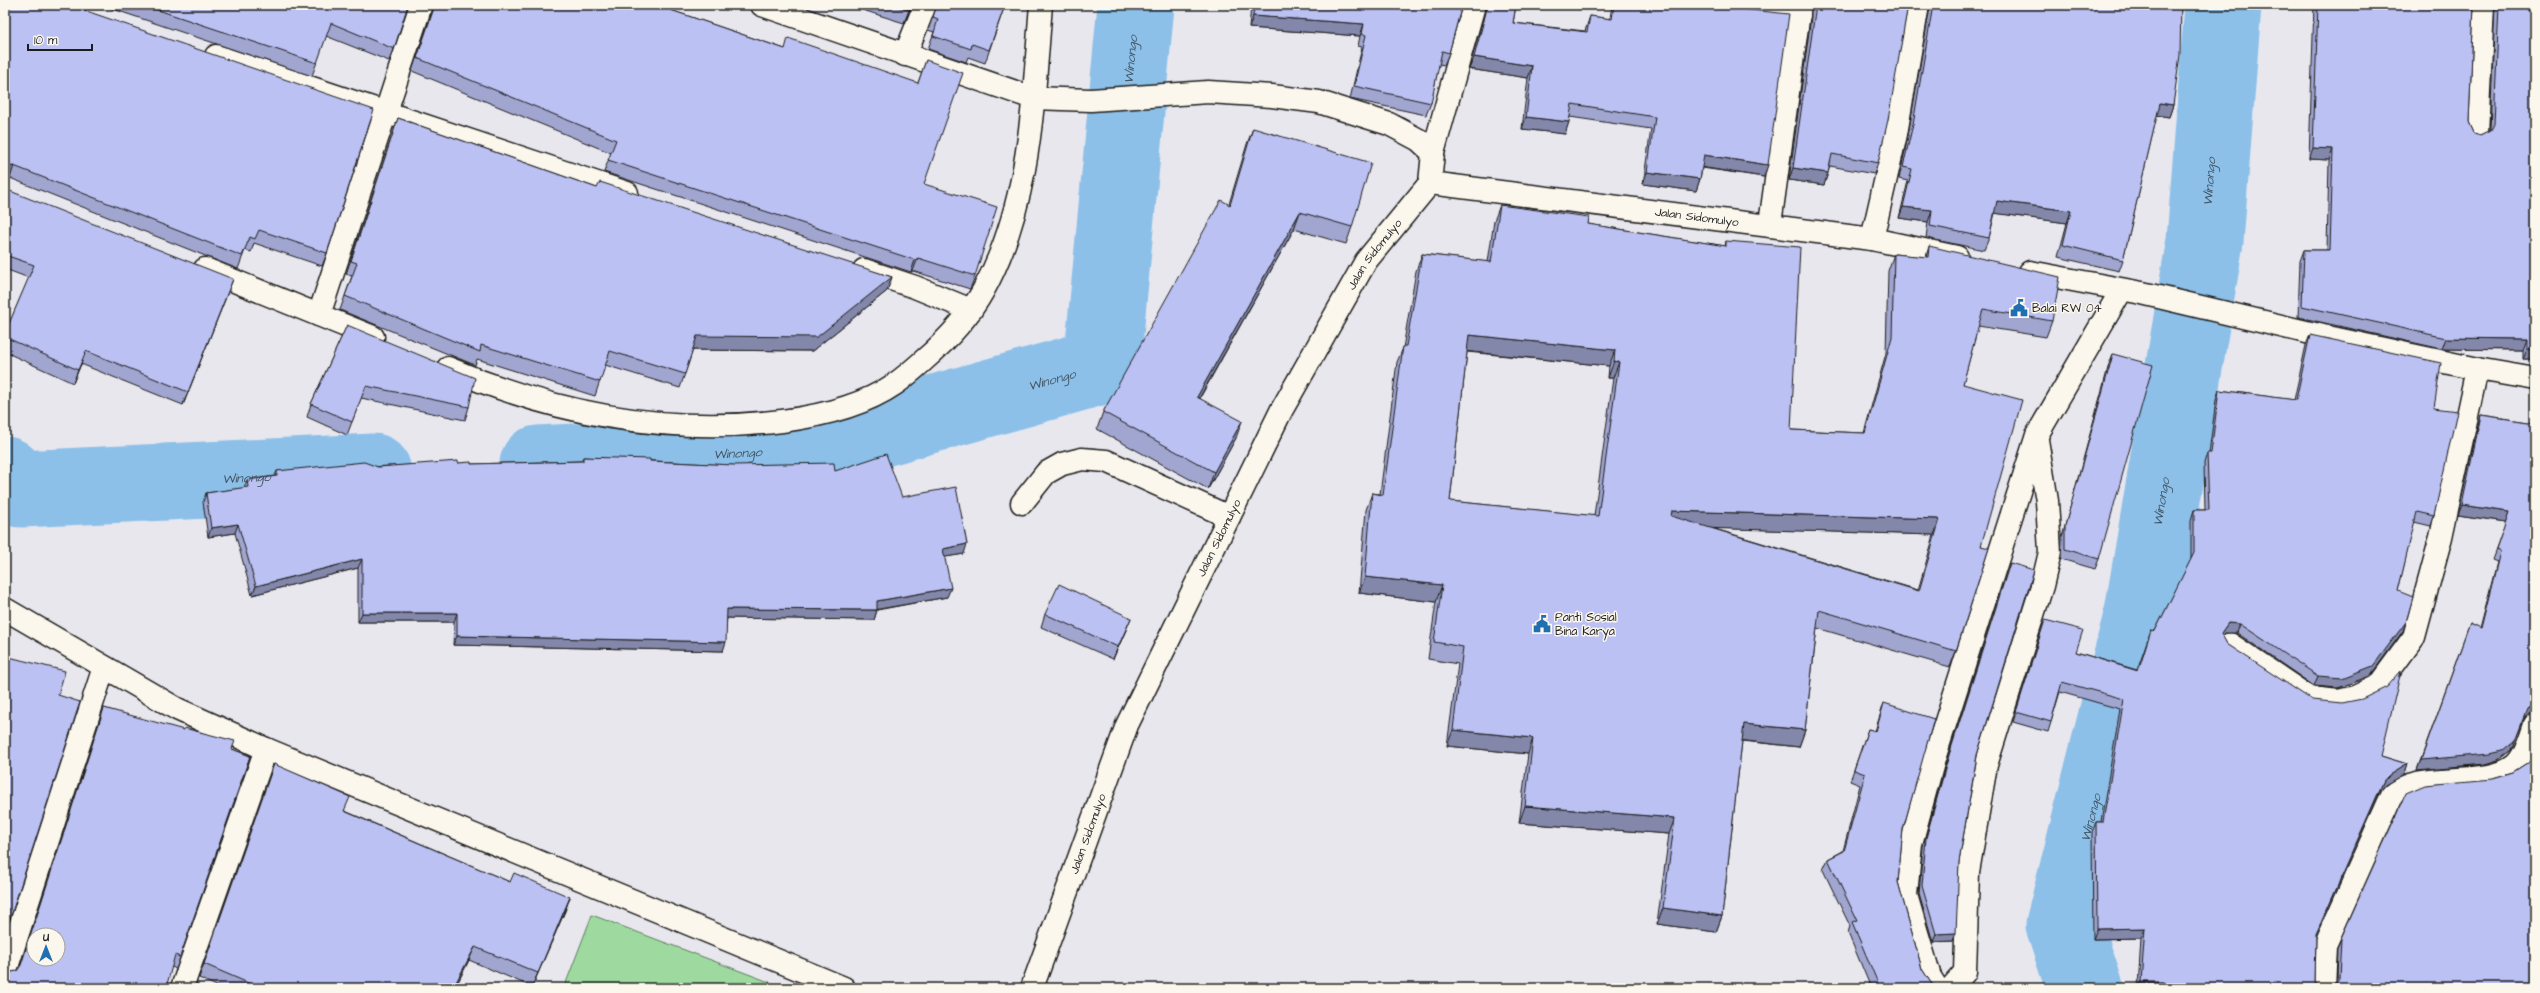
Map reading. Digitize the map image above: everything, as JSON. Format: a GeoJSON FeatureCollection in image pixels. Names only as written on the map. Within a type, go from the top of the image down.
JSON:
{"type":"FeatureCollection","features":[{"type":"Feature","properties":{"kind":"street"},"geometry":{"type":"LineString","coordinates":[[320,314],[421,5]]}},
{"type":"Feature","properties":{"kind":"street"},"geometry":{"type":"LineString","coordinates":[[762,5],[905,56],[1033,98],[1091,100],[1208,92],[1272,96],[1319,102],[1389,124],[1419,140],[1434,153]]}},
{"type":"Feature","properties":{"kind":"street"},"geometry":{"type":"LineString","coordinates":[[905,56],[925,5]]}},
{"type":"Feature","properties":{"kind":"street"},"geometry":{"type":"LineString","coordinates":[[432,362],[474,380],[567,409],[629,421],[685,425],[749,425],[813,417],[852,405],[894,385],[944,344],[971,310],[983,291],[1004,246],[1026,162],[1041,5]]}},
{"type":"Feature","properties":{"kind":"street"},"geometry":{"type":"LineString","coordinates":[[1430,183],[1434,153],[1474,5]]}},
{"type":"Feature","properties":{"kind":"street"},"geometry":{"type":"LineString","coordinates":[[1701,5],[1799,10],[1770,224]]}},
{"type":"Feature","properties":{"kind":"street"},"geometry":{"type":"LineString","coordinates":[[1872,239],[1896,134],[1918,5]]}},
{"type":"Feature","properties":{"kind":"street"},"geometry":{"type":"LineString","coordinates":[[2477,134],[2483,5]]}},
{"type":"Feature","properties":{"kind":"street"},"geometry":{"type":"LineString","coordinates":[[200,50],[385,114],[650,200]]}},
{"type":"Feature","properties":{"kind":"street","name":"Jalan Sidomulyo"},"geometry":{"type":"LineString","coordinates":[[1032,988],[1127,725],[1281,411],[1366,261],[1430,183],[1770,224],[1872,239],[1976,261]]}},
{"type":"Feature","properties":{"kind":"street"},"geometry":{"type":"LineString","coordinates":[[188,262],[320,314],[390,344]]}},
{"type":"Feature","properties":{"kind":"street"},"geometry":{"type":"LineString","coordinates":[[847,265],[915,287],[971,310]]}},
{"type":"Feature","properties":{"kind":"street"},"geometry":{"type":"LineString","coordinates":[[2006,268],[2132,292],[2323,336],[2477,369],[2535,379]]}},
{"type":"Feature","properties":{"kind":"street"},"geometry":{"type":"LineString","coordinates":[[1937,988],[1930,977],[1906,895],[1911,844],[1934,760],[2036,435],[2132,292]]}},
{"type":"Feature","properties":{"kind":"street"},"geometry":{"type":"LineString","coordinates":[[2230,644],[2310,698],[2339,701],[2355,697],[2378,686],[2414,637],[2441,537],[2477,369]]}},
{"type":"Feature","properties":{"kind":"street"},"geometry":{"type":"LineString","coordinates":[[1951,988],[1965,972],[1968,872],[1986,765],[2042,586],[2050,552],[2047,501],[2036,435]]}},
{"type":"Feature","properties":{"kind":"street"},"geometry":{"type":"LineString","coordinates":[[1022,503],[1046,473],[1062,464],[1082,459],[1106,461],[1229,518]]}},
{"type":"Feature","properties":{"kind":"street"},"geometry":{"type":"LineString","coordinates":[[5,609],[177,709],[266,749],[844,988]]}},
{"type":"Feature","properties":{"kind":"street"},"geometry":{"type":"LineString","coordinates":[[5,973],[104,667]]}},
{"type":"Feature","properties":{"kind":"street"},"geometry":{"type":"LineString","coordinates":[[2323,988],[2325,945],[2392,795],[2398,789],[2411,784],[2488,775],[2506,770],[2515,765],[2523,753],[2535,724]]}},
{"type":"Feature","properties":{"kind":"street"},"geometry":{"type":"LineString","coordinates":[[182,988],[266,749]]}},
{"type":"Feature","properties":{"kind":"green space"},"geometry":{"type":"Polygon","coordinates":[[[592,915],[785,988],[564,988],[592,915]]]}},
{"type":"Feature","properties":{"kind":"building"},"geometry":{"type":"Polygon","coordinates":[[[5,5],[69,5],[374,110],[327,253],[259,230],[255,239],[250,237],[242,256],[14,166],[5,167],[5,5]]]}},
{"type":"Feature","properties":{"kind":"building"},"geometry":{"type":"Polygon","coordinates":[[[143,5],[408,5],[394,49],[331,23],[317,63],[143,5]]]}},
{"type":"Feature","properties":{"kind":"building"},"geometry":{"type":"Polygon","coordinates":[[[435,5],[656,5],[785,49],[788,38],[918,83],[926,60],[963,73],[924,184],[997,207],[975,276],[918,258],[915,260],[608,160],[616,140],[417,58],[435,5]]]}},
{"type":"Feature","properties":{"kind":"building"},"geometry":{"type":"Polygon","coordinates":[[[893,5],[911,5],[909,10],[893,5]]]}},
{"type":"Feature","properties":{"kind":"building"},"geometry":{"type":"Polygon","coordinates":[[[937,5],[1005,5],[989,50],[972,44],[971,49],[933,36],[938,19],[933,17],[937,5]]]}},
{"type":"Feature","properties":{"kind":"building"},"geometry":{"type":"Polygon","coordinates":[[[1254,5],[1462,5],[1449,53],[1442,51],[1431,103],[1354,86],[1366,35],[1362,34],[1364,24],[1253,16],[1254,5]]]}},
{"type":"Feature","properties":{"kind":"building"},"geometry":{"type":"Polygon","coordinates":[[[1488,5],[1516,5],[1513,23],[1587,32],[1590,16],[1612,19],[1614,5],[1703,5],[1789,14],[1768,165],[1704,155],[1700,179],[1647,172],[1655,117],[1572,104],[1569,122],[1526,117],[1532,66],[1474,57],[1488,5]]]}},
{"type":"Feature","properties":{"kind":"building"},"geometry":{"type":"Polygon","coordinates":[[[1816,5],[1908,5],[1888,120],[1878,163],[1832,154],[1828,173],[1793,168],[1816,5]]]}},
{"type":"Feature","properties":{"kind":"building"},"geometry":{"type":"Polygon","coordinates":[[[1933,5],[2181,5],[2180,55],[2173,105],[2160,103],[2123,260],[2063,245],[2071,211],[1997,201],[1989,238],[1930,226],[1932,210],[1903,207],[1912,169],[1903,167],[1913,124],[1933,5]]]}},
{"type":"Feature","properties":{"kind":"building"},"geometry":{"type":"Polygon","coordinates":[[[2318,5],[2474,5],[2469,122],[2474,133],[2481,135],[2491,130],[2494,124],[2499,5],[2535,5],[2535,348],[2527,348],[2527,339],[2446,338],[2302,306],[2304,250],[2330,250],[2333,149],[2313,148],[2318,5]]]}},
{"type":"Feature","properties":{"kind":"building"},"geometry":{"type":"Polygon","coordinates":[[[398,118],[597,188],[600,182],[892,277],[817,337],[697,336],[685,374],[610,351],[600,382],[481,345],[480,352],[345,296],[357,263],[351,261],[398,118]]]}},
{"type":"Feature","properties":{"kind":"building"},"geometry":{"type":"Polygon","coordinates":[[[1253,128],[1371,163],[1352,227],[1300,212],[1197,397],[1242,421],[1214,472],[1103,412],[1221,200],[1230,205],[1253,128]]]}},
{"type":"Feature","properties":{"kind":"building"},"geometry":{"type":"Polygon","coordinates":[[[5,189],[233,279],[188,392],[86,351],[78,370],[5,337],[5,333],[34,265],[5,255],[5,189]]]}},
{"type":"Feature","properties":{"kind":"building"},"geometry":{"type":"Polygon","coordinates":[[[1500,205],[1589,217],[1588,224],[1726,246],[1726,241],[1800,247],[1791,430],[1865,433],[1892,337],[1894,254],[1928,257],[1929,246],[2060,277],[2052,321],[1983,309],[1963,384],[2022,400],[1981,546],[1989,548],[1956,651],[1819,610],[1805,730],[1744,724],[1722,916],[1663,908],[1675,818],[1525,806],[1533,738],[1453,730],[1463,647],[1434,642],[1442,585],[1365,577],[1372,493],[1383,495],[1403,346],[1406,346],[1422,254],[1491,262],[1500,205]],[[1469,335],[1450,501],[1598,516],[1619,362],[1614,361],[1615,350],[1469,335]],[[1672,511],[1671,516],[1919,591],[1940,519],[1672,511]]]}},
{"type":"Feature","properties":{"kind":"building"},"geometry":{"type":"Polygon","coordinates":[[[347,325],[475,378],[469,407],[366,386],[352,422],[311,404],[347,325]]]}},
{"type":"Feature","properties":{"kind":"building"},"geometry":{"type":"Polygon","coordinates":[[[2310,335],[2441,363],[2434,408],[2457,411],[2434,516],[2417,512],[2398,591],[2413,597],[2406,622],[2373,666],[2342,678],[2318,676],[2240,624],[2228,623],[2221,633],[2227,644],[2312,700],[2342,703],[2362,699],[2387,687],[2401,671],[2381,756],[2407,764],[2389,775],[2384,780],[2316,934],[2315,983],[2322,988],[2164,988],[2164,982],[2141,982],[2145,928],[2097,929],[2096,822],[2103,822],[2124,699],[2062,682],[2051,722],[2016,712],[2045,620],[2083,630],[2076,652],[2138,671],[2151,630],[2155,631],[2194,553],[2194,510],[2209,510],[2207,453],[2211,453],[2219,390],[2296,400],[2310,335]]]}},
{"type":"Feature","properties":{"kind":"building"},"geometry":{"type":"Polygon","coordinates":[[[2113,354],[2153,365],[2099,559],[2065,549],[2065,526],[2113,354]]]}},
{"type":"Feature","properties":{"kind":"building"},"geometry":{"type":"Polygon","coordinates":[[[2481,415],[2535,423],[2535,703],[2527,709],[2515,740],[2502,751],[2489,754],[2421,760],[2470,623],[2481,628],[2500,552],[2496,550],[2509,512],[2462,505],[2481,415]]]}},
{"type":"Feature","properties":{"kind":"building"},"geometry":{"type":"Polygon","coordinates":[[[886,454],[902,497],[956,487],[967,544],[943,549],[951,588],[877,601],[877,610],[727,609],[726,642],[457,636],[457,613],[362,613],[362,559],[256,586],[238,524],[211,528],[206,493],[248,487],[247,480],[277,476],[277,471],[364,462],[378,467],[458,461],[458,463],[471,462],[471,464],[583,461],[583,457],[650,459],[650,461],[734,465],[834,463],[835,471],[886,454]]]}},
{"type":"Feature","properties":{"kind":"building"},"geometry":{"type":"Polygon","coordinates":[[[2010,563],[2034,570],[1977,755],[1959,862],[1956,933],[1936,934],[1922,886],[1926,838],[1949,755],[2010,563]]]}},
{"type":"Feature","properties":{"kind":"building"},"geometry":{"type":"Polygon","coordinates":[[[1059,584],[1131,618],[1118,647],[1045,614],[1059,584]]]}},
{"type":"Feature","properties":{"kind":"building"},"geometry":{"type":"Polygon","coordinates":[[[5,656],[65,671],[58,695],[80,702],[5,934],[5,656]]]}},
{"type":"Feature","properties":{"kind":"building"},"geometry":{"type":"Polygon","coordinates":[[[1884,703],[1934,719],[1903,829],[1898,882],[1922,969],[1931,983],[1937,988],[1880,988],[1852,922],[1857,920],[1828,859],[1844,851],[1865,774],[1854,770],[1868,729],[1876,731],[1884,703]]]}},
{"type":"Feature","properties":{"kind":"building"},"geometry":{"type":"Polygon","coordinates":[[[104,708],[184,730],[184,728],[235,741],[232,749],[250,756],[180,957],[175,955],[166,988],[5,988],[5,973],[17,971],[21,965],[26,950],[26,967],[66,967],[66,927],[33,927],[104,708]]]}},
{"type":"Feature","properties":{"kind":"building"},"geometry":{"type":"Polygon","coordinates":[[[2535,755],[2535,988],[2333,988],[2339,979],[2341,938],[2406,793],[2425,785],[2493,779],[2513,773],[2527,764],[2535,755]]]}},
{"type":"Feature","properties":{"kind":"building"},"geometry":{"type":"Polygon","coordinates":[[[274,764],[350,797],[344,811],[510,882],[514,873],[570,897],[538,973],[475,947],[453,988],[260,988],[204,964],[274,764]]]}},
{"type":"Feature","properties":{"kind":"waterway","name":"Winongo"},"geometry":{"type":"LineString","coordinates":[[538,464],[805,450],[1102,366],[1136,5]]}},
{"type":"Feature","properties":{"kind":"waterway","name":"Winongo"},"geometry":{"type":"LineString","coordinates":[[2085,988],[2064,925],[2143,613],[2205,241],[2223,5]]}},
{"type":"Feature","properties":{"kind":"waterway","name":"Winongo"},"geometry":{"type":"LineString","coordinates":[[5,475],[21,489],[373,472]]}},
{"type":"Feature","properties":{"kind":"place","name":"Balai RW 04"},"geometry":{"type":"Point","coordinates":[2019,308]}},
{"type":"Feature","properties":{"kind":"place","name":"Panti Sosial Bina Karya"},"geometry":{"type":"Point","coordinates":[1542,624]}}]}
